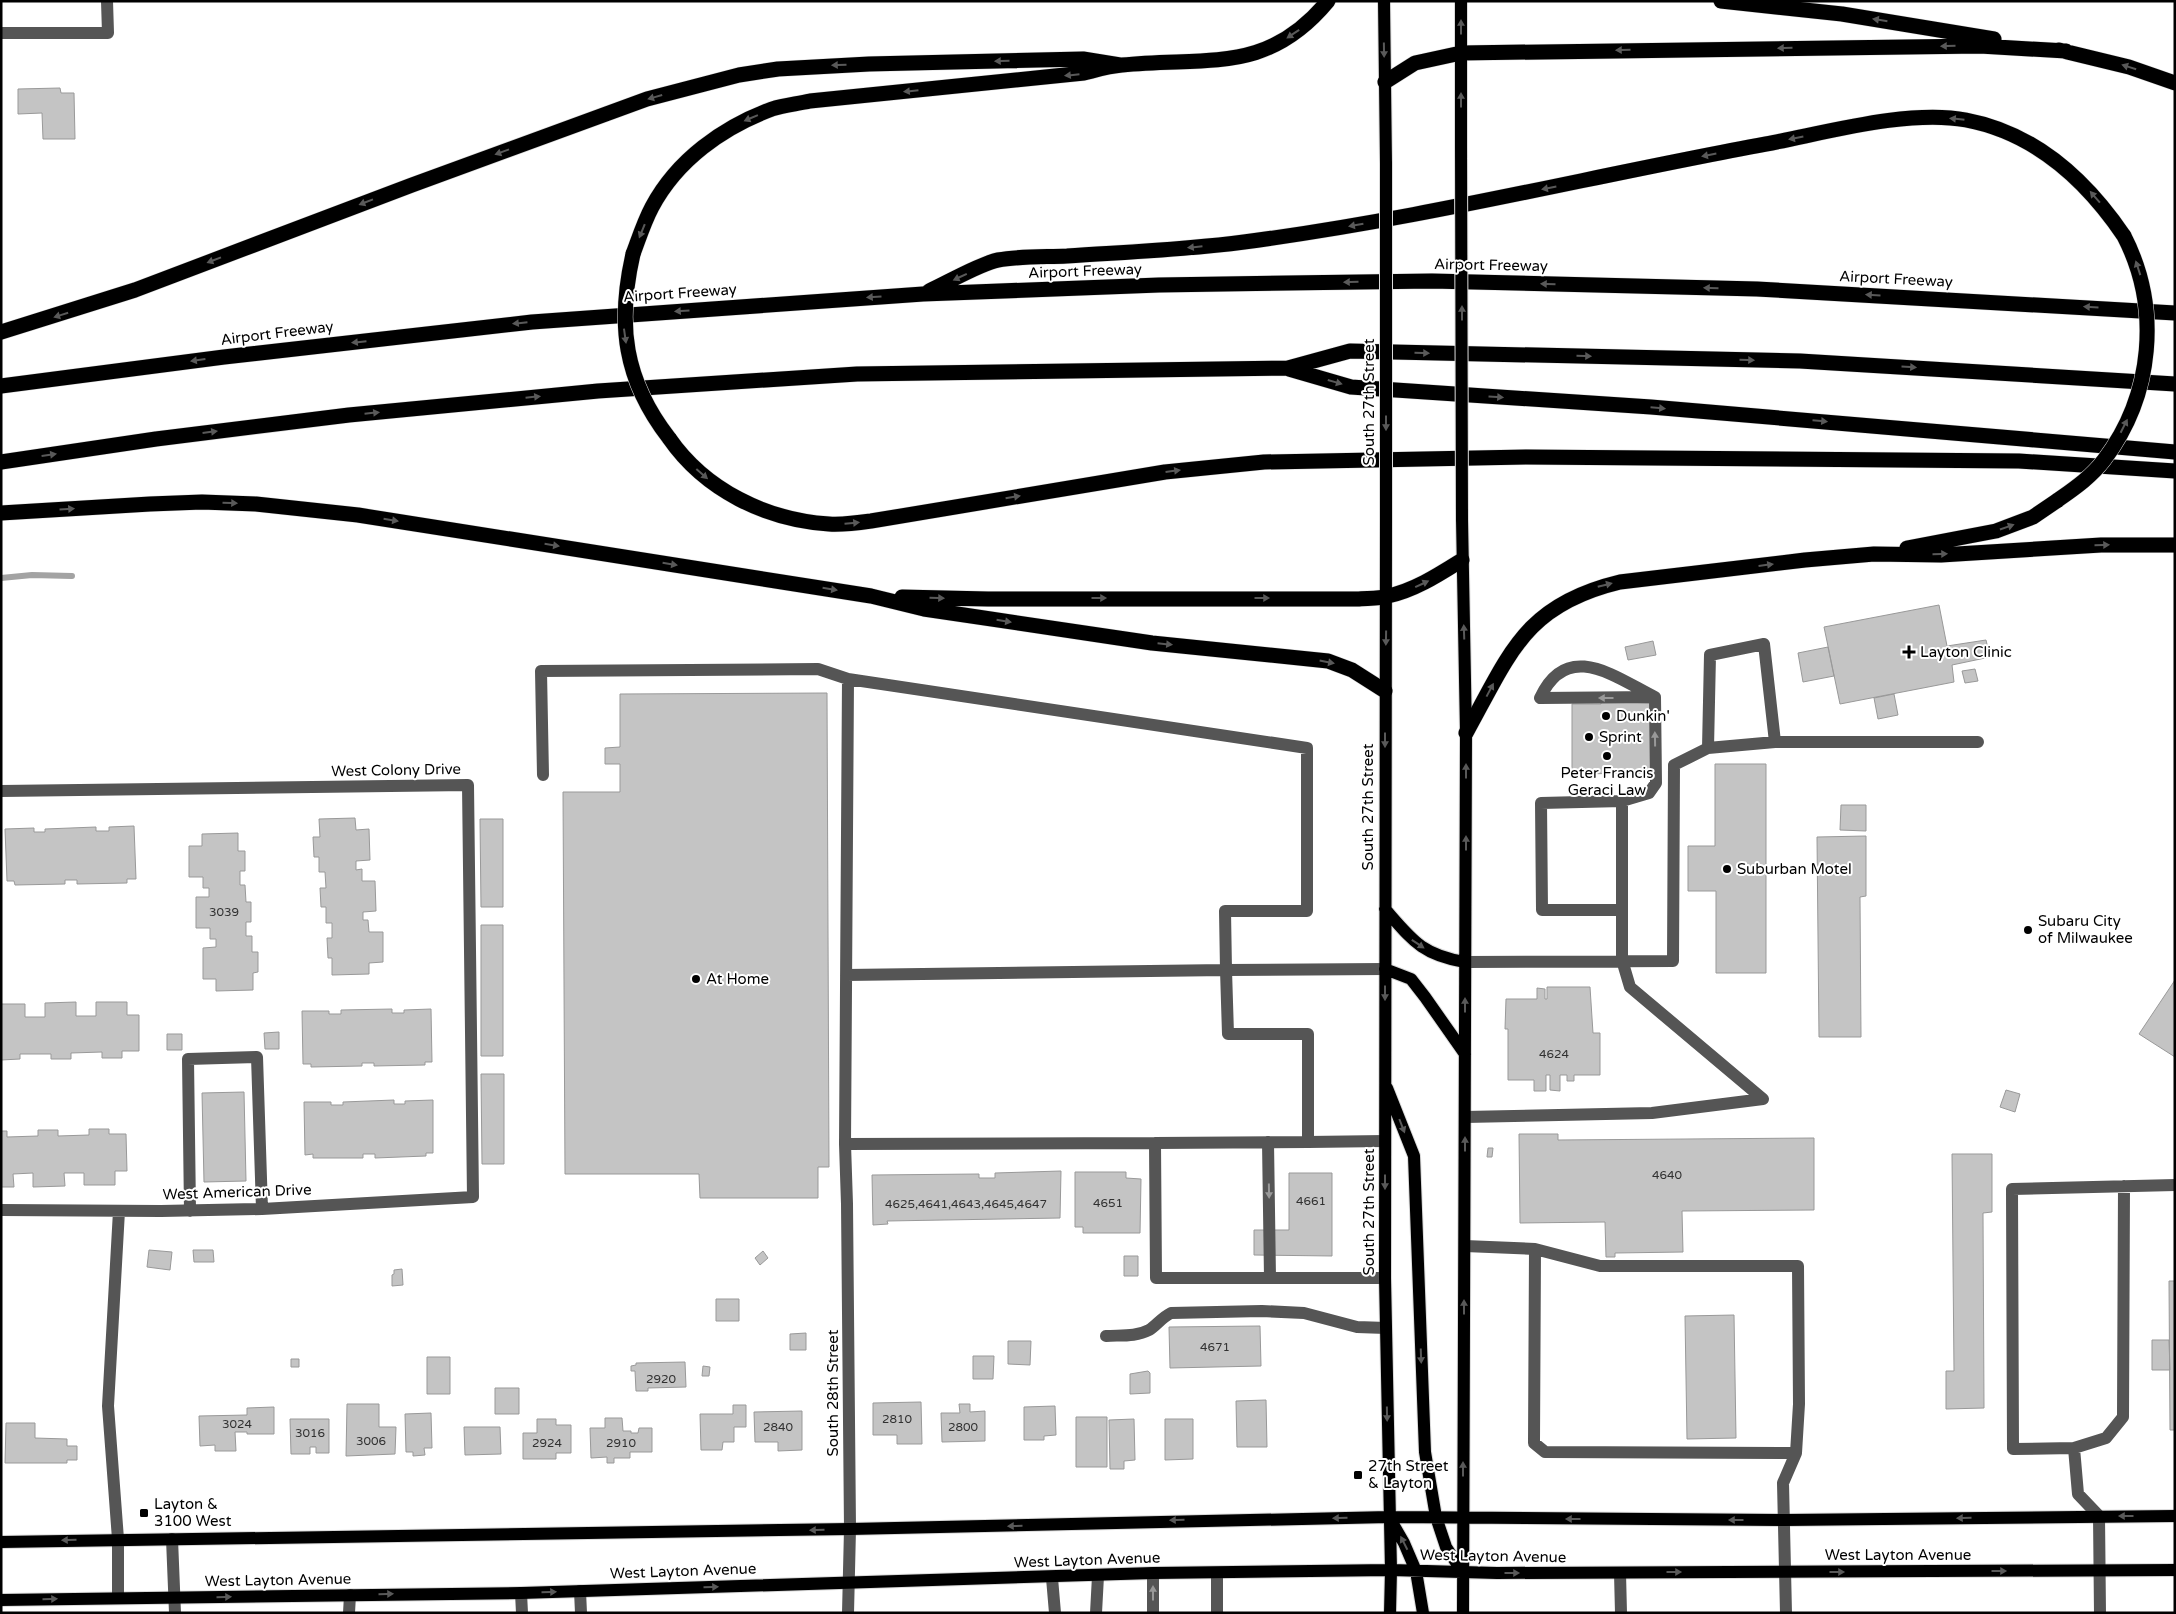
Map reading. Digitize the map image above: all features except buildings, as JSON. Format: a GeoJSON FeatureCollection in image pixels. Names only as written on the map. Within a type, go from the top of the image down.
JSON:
{"type":"FeatureCollection","features":[{"type":"Feature","properties":{"kind":"highway"},"geometry":{"type":"LineString","coordinates":[[1328,1],[1294,35],[1251,56],[1223,60],[1120,65],[1084,73],[810,101],[773,109],[737,124],[707,142],[682,167],[664,189],[652,208],[633,254],[625,294],[624,323],[626,341],[649,411],[680,454],[704,476],[726,492],[749,504],[780,516],[830,524],[871,521],[1165,472],[1264,462],[1526,457],[2019,461],[2175,471]]}},
{"type":"Feature","properties":{"kind":"highway"},"geometry":{"type":"LineString","coordinates":[[1721,1],[1842,14],[2066,51],[2129,67],[2175,83]]}},
{"type":"Feature","properties":{"kind":"highway"},"geometry":{"type":"LineString","coordinates":[[1385,82],[1415,63],[1461,52],[1980,46],[2066,51]]}},
{"type":"Feature","properties":{"kind":"highway"},"geometry":{"type":"LineString","coordinates":[[1,332],[135,290],[647,99],[739,75],[778,69],[869,64],[1083,60],[1120,65]]}},
{"type":"Feature","properties":{"kind":"highway"},"geometry":{"type":"LineString","coordinates":[[923,294],[996,260],[1172,250],[1292,235],[1418,214],[1898,119],[1937,117],[1966,120],[1994,128],[2050,154],[2084,185],[2109,214],[2124,236],[2138,266],[2146,307],[2148,336],[2142,377],[2127,422],[2107,456],[2084,482],[2033,517],[1996,531],[1874,554]]}},
{"type":"Feature","properties":{"kind":"highway","name":"Airport Freeway"},"geometry":{"type":"LineString","coordinates":[[1,386],[224,357],[532,322],[923,294],[1150,286],[1432,281],[1757,289],[2175,313]]}},
{"type":"Feature","properties":{"kind":"highway"},"geometry":{"type":"LineString","coordinates":[[1,462],[156,439],[349,415],[598,391],[857,374],[1288,368],[1350,352],[1800,362],[1961,369],[2175,384]]}},
{"type":"Feature","properties":{"kind":"highway"},"geometry":{"type":"LineString","coordinates":[[1288,368],[1351,387],[1661,408],[2175,452]]}},
{"type":"Feature","properties":{"kind":"highway"},"geometry":{"type":"LineString","coordinates":[[1,513],[202,502],[265,505],[358,515],[870,596],[924,609],[1152,643],[1328,661],[1352,670],[1385,691]]}},
{"type":"Feature","properties":{"kind":"highway"},"geometry":{"type":"LineString","coordinates":[[1466,733],[1509,654],[1521,638],[1549,611],[1567,600],[1594,588],[1620,582],[1874,554],[1941,554],[2101,545],[2175,544]]}},
{"type":"Feature","properties":{"kind":"highway"},"geometry":{"type":"LineString","coordinates":[[870,596],[988,599],[1357,599],[1387,597],[1430,580],[1462,560]]}},
{"type":"Feature","properties":{"kind":"main road","name":"South 27th Street"},"geometry":{"type":"LineString","coordinates":[[1384,1],[1387,597],[1385,691],[1385,1278],[1388,1517],[1391,1570],[1390,1613]]}},
{"type":"Feature","properties":{"kind":"main road"},"geometry":{"type":"LineString","coordinates":[[1461,1],[1462,560],[1466,733],[1463,1613]]}},
{"type":"Feature","properties":{"kind":"main road"},"geometry":{"type":"LineString","coordinates":[[1385,909],[1416,944],[1446,958],[1466,962]]}},
{"type":"Feature","properties":{"kind":"main road"},"geometry":{"type":"LineString","coordinates":[[1385,969],[1411,980],[1465,1054]]}},
{"type":"Feature","properties":{"kind":"main road"},"geometry":{"type":"LineString","coordinates":[[1385,1081],[1414,1156],[1425,1452],[1436,1517],[1446,1547],[1463,1573]]}},
{"type":"Feature","properties":{"kind":"main road"},"geometry":{"type":"LineString","coordinates":[[1,1542],[850,1529],[1388,1517],[1785,1520],[2175,1516]]}},
{"type":"Feature","properties":{"kind":"main road"},"geometry":{"type":"LineString","coordinates":[[1388,1517],[1404,1543],[1416,1571],[1423,1613]]}},
{"type":"Feature","properties":{"kind":"main road","name":"West Layton Avenue"},"geometry":{"type":"LineString","coordinates":[[1,1600],[522,1593],[849,1582],[1052,1578],[1153,1573],[1391,1570],[1463,1573],[1620,1573],[2175,1570]]}},
{"type":"Feature","properties":{"kind":"street"},"geometry":{"type":"LineString","coordinates":[[1,33],[108,33],[107,1]]}},
{"type":"Feature","properties":{"kind":"street"},"geometry":{"type":"LineString","coordinates":[[1708,748],[1710,655],[1764,644],[1775,742]]}},
{"type":"Feature","properties":{"kind":"street"},"geometry":{"type":"LineString","coordinates":[[1578,665],[1596,667],[1655,698],[1540,698],[1545,687],[1562,672],[1578,665]]}},
{"type":"Feature","properties":{"kind":"street"},"geometry":{"type":"LineString","coordinates":[[543,775],[541,671],[818,669],[848,679],[1307,748],[1307,911],[1225,911],[1228,1034],[1308,1034],[1308,1142]]}},
{"type":"Feature","properties":{"kind":"street","name":"South 28th Street"},"geometry":{"type":"LineString","coordinates":[[848,679],[845,1144],[850,1529],[848,1613]]}},
{"type":"Feature","properties":{"kind":"street"},"geometry":{"type":"LineString","coordinates":[[1622,910],[1542,910],[1541,803],[1622,801],[1649,793],[1656,782],[1655,698]]}},
{"type":"Feature","properties":{"kind":"street"},"geometry":{"type":"LineString","coordinates":[[1466,962],[1673,961],[1674,765],[1708,748],[1775,742],[1978,742]]}},
{"type":"Feature","properties":{"kind":"street","name":"West Colony Drive"},"geometry":{"type":"LineString","coordinates":[[1,791],[468,785],[473,1197]]}},
{"type":"Feature","properties":{"kind":"street"},"geometry":{"type":"LineString","coordinates":[[1465,1117],[1652,1113],[1763,1099],[1630,987],[1622,960],[1622,801]]}},
{"type":"Feature","properties":{"kind":"street"},"geometry":{"type":"LineString","coordinates":[[846,975],[1385,969]]}},
{"type":"Feature","properties":{"kind":"street"},"geometry":{"type":"LineString","coordinates":[[190,1211],[188,1059],[258,1057],[262,1209]]}},
{"type":"Feature","properties":{"kind":"street"},"geometry":{"type":"LineString","coordinates":[[1268,1142],[1270,1278]]}},
{"type":"Feature","properties":{"kind":"street"},"geometry":{"type":"LineString","coordinates":[[845,1144],[1385,1142]]}},
{"type":"Feature","properties":{"kind":"street"},"geometry":{"type":"LineString","coordinates":[[1156,1143],[1156,1278],[1385,1278]]}},
{"type":"Feature","properties":{"kind":"street"},"geometry":{"type":"LineString","coordinates":[[2124,1186],[2123,1417],[2106,1438],[2074,1448],[2013,1449],[2012,1189],[2124,1186],[2175,1185]]}},
{"type":"Feature","properties":{"kind":"street","name":"West American Drive"},"geometry":{"type":"LineString","coordinates":[[1,1210],[190,1211],[262,1209],[473,1197]]}},
{"type":"Feature","properties":{"kind":"street"},"geometry":{"type":"LineString","coordinates":[[118,1598],[118,1539],[108,1406],[119,1211]]}},
{"type":"Feature","properties":{"kind":"street"},"geometry":{"type":"LineString","coordinates":[[1465,1246],[1535,1249],[1600,1266],[1798,1266],[1799,1404],[1796,1453],[1783,1483],[1786,1613]]}},
{"type":"Feature","properties":{"kind":"street"},"geometry":{"type":"LineString","coordinates":[[1535,1249],[1534,1443],[1545,1452],[1796,1453]]}},
{"type":"Feature","properties":{"kind":"street"},"geometry":{"type":"LineString","coordinates":[[1106,1336],[1138,1335],[1150,1329],[1159,1320],[1171,1313],[1244,1311],[1304,1313],[1357,1327],[1386,1328]]}},
{"type":"Feature","properties":{"kind":"street"},"geometry":{"type":"LineString","coordinates":[[2074,1448],[2078,1494],[2099,1516],[2100,1613]]}},
{"type":"Feature","properties":{"kind":"street"},"geometry":{"type":"LineString","coordinates":[[172,1539],[175,1613]]}},
{"type":"Feature","properties":{"kind":"street"},"geometry":{"type":"LineString","coordinates":[[1153,1573],[1153,1613]]}},
{"type":"Feature","properties":{"kind":"street"},"geometry":{"type":"LineString","coordinates":[[1217,1573],[1217,1613]]}},
{"type":"Feature","properties":{"kind":"street"},"geometry":{"type":"LineString","coordinates":[[1620,1573],[1621,1613]]}},
{"type":"Feature","properties":{"kind":"street"},"geometry":{"type":"LineString","coordinates":[[1096,1613],[1098,1576]]}},
{"type":"Feature","properties":{"kind":"street"},"geometry":{"type":"LineString","coordinates":[[1052,1578],[1055,1613]]}},
{"type":"Feature","properties":{"kind":"street"},"geometry":{"type":"LineString","coordinates":[[580,1591],[581,1613]]}},
{"type":"Feature","properties":{"kind":"street"},"geometry":{"type":"LineString","coordinates":[[522,1593],[522,1613]]}},
{"type":"Feature","properties":{"kind":"street"},"geometry":{"type":"LineString","coordinates":[[348,1613],[350,1595]]}},
{"type":"Feature","properties":{"kind":"waterway"},"geometry":{"type":"LineString","coordinates":[[1,578],[32,575],[72,576]]}},
{"type":"Feature","properties":{"kind":"place","name":"Layton Clinic"},"geometry":{"type":"Point","coordinates":[1909,652]}},
{"type":"Feature","properties":{"kind":"place","name":"Dunkin'"},"geometry":{"type":"Point","coordinates":[1606,716]}},
{"type":"Feature","properties":{"kind":"place","name":"Sprint"},"geometry":{"type":"Point","coordinates":[1589,737]}},
{"type":"Feature","properties":{"kind":"place","name":"Peter Francis Geraci Law"},"geometry":{"type":"Point","coordinates":[1607,756]}},
{"type":"Feature","properties":{"kind":"place","name":"Suburban Motel"},"geometry":{"type":"Point","coordinates":[1727,869]}},
{"type":"Feature","properties":{"kind":"place","name":"Subaru City of Milwaukee"},"geometry":{"type":"Point","coordinates":[2028,930]}},
{"type":"Feature","properties":{"kind":"place","name":"At Home"},"geometry":{"type":"Point","coordinates":[696,979]}},
{"type":"Feature","properties":{"kind":"place","name":"27th Street & Layton"},"geometry":{"type":"Point","coordinates":[1358,1475]}},
{"type":"Feature","properties":{"kind":"place","name":"Layton & 3100 West"},"geometry":{"type":"Point","coordinates":[144,1513]}}]}
